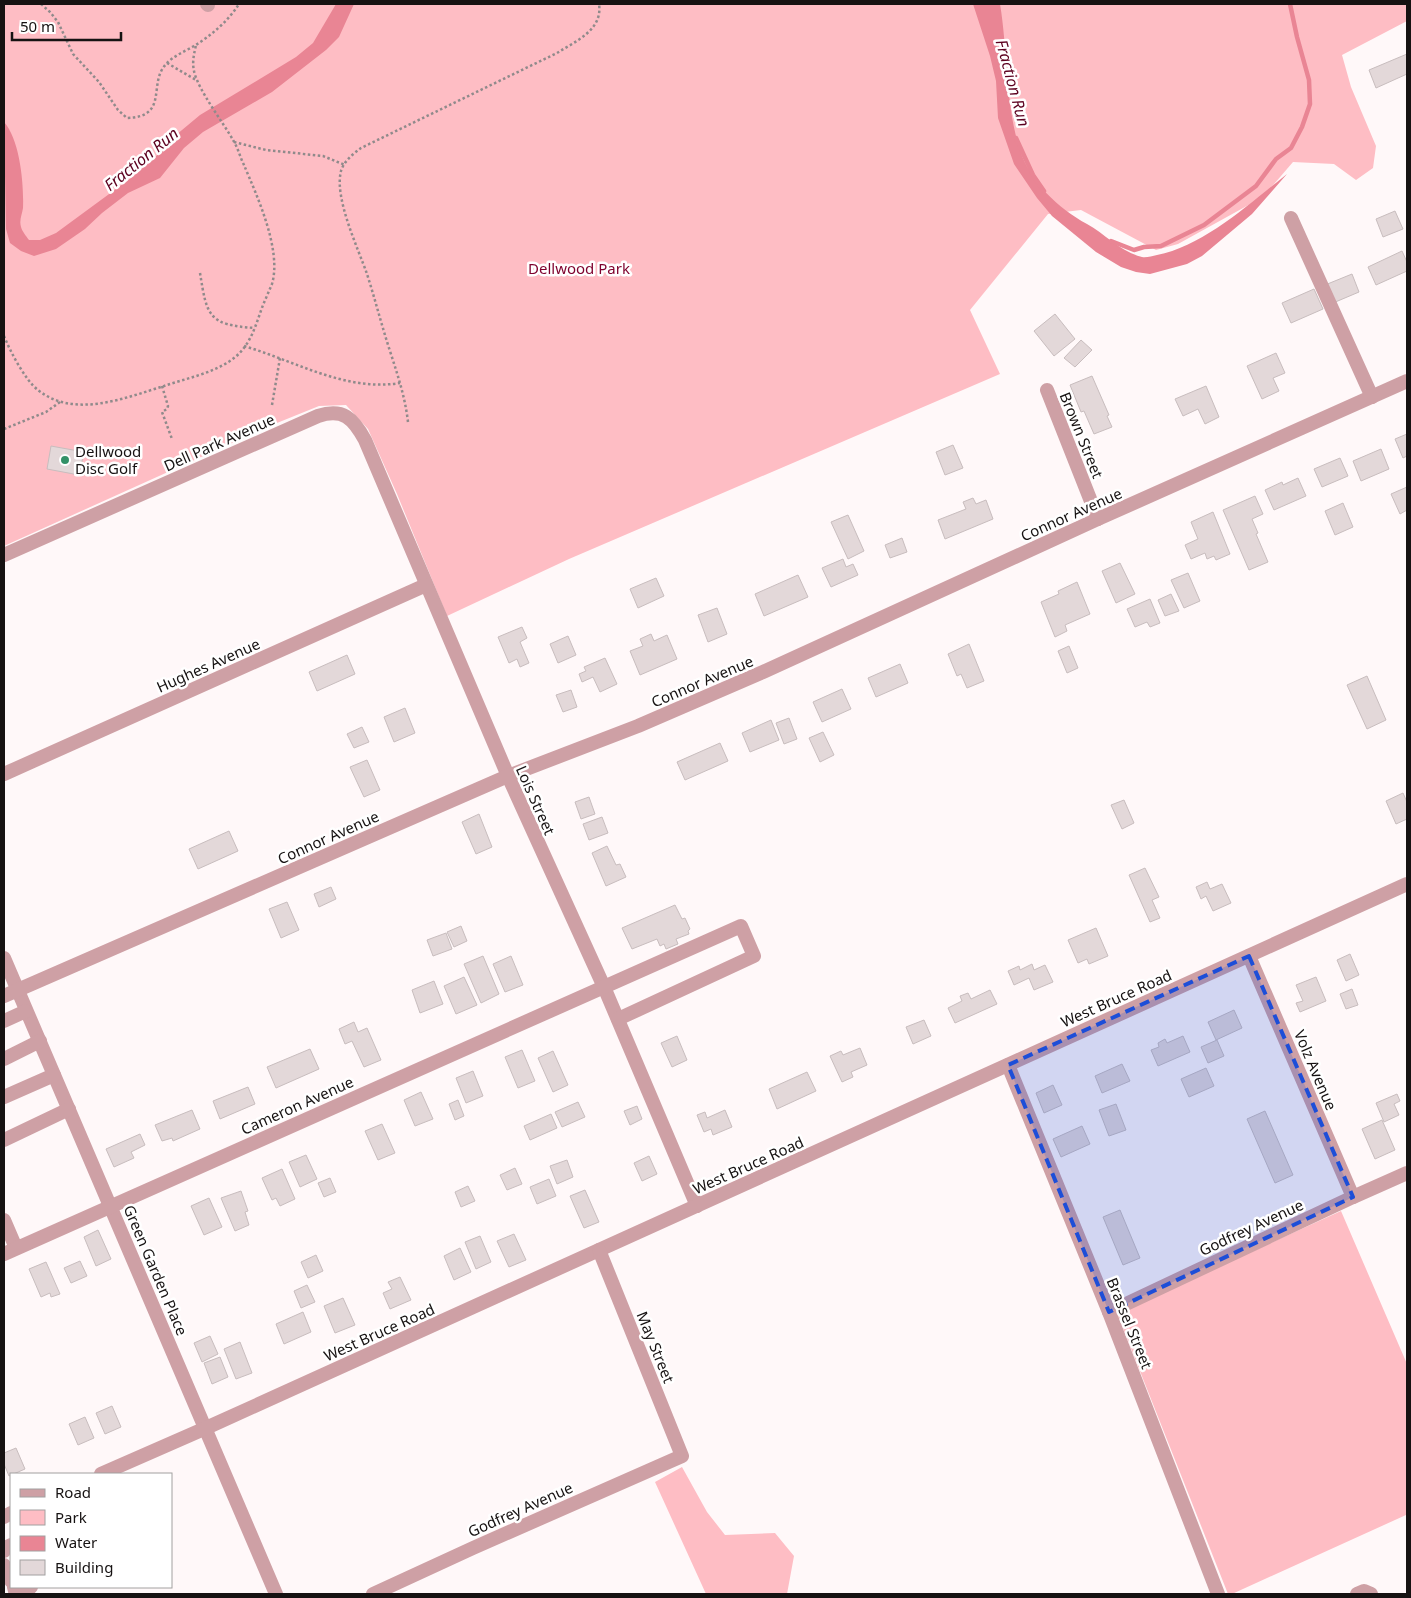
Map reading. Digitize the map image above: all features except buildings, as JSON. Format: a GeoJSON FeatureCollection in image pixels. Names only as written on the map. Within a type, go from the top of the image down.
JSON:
{"type":"FeatureCollection","features":[{"type":"Feature","properties":{"kind":"street"},"geometry":{"type":"LineString","coordinates":[[1291,218],[1372,397]]}},
{"type":"Feature","properties":{"kind":"street","name":"Connor Avenue"},"geometry":{"type":"LineString","coordinates":[[4,996],[508,776],[638,726],[764,672],[1098,519],[1407,381]]}},
{"type":"Feature","properties":{"kind":"street","name":"Brown Street"},"geometry":{"type":"LineString","coordinates":[[1046,390],[1098,519]]}},
{"type":"Feature","properties":{"kind":"street","name":"Dell Park Avenue"},"geometry":{"type":"LineString","coordinates":[[4,555],[318,416],[330,412],[340,413]]}},
{"type":"Feature","properties":{"kind":"street","name":"Lois Street"},"geometry":{"type":"LineString","coordinates":[[340,413],[350,419],[365,440],[508,776],[604,987],[697,1206]]}},
{"type":"Feature","properties":{"kind":"street","name":"Hughes Avenue"},"geometry":{"type":"LineString","coordinates":[[4,774],[426,585]]}},
{"type":"Feature","properties":{"kind":"street","name":"West Bruce Road"},"geometry":{"type":"LineString","coordinates":[[103,1473],[1407,884]]}},
{"type":"Feature","properties":{"kind":"street","name":"Cameron Avenue"},"geometry":{"type":"LineString","coordinates":[[10,1251],[741,926],[754,956],[618,1019]]}},
{"type":"Feature","properties":{"kind":"street","name":"Volz Avenue"},"geometry":{"type":"LineString","coordinates":[[1248,956],[1353,1197]]}},
{"type":"Feature","properties":{"kind":"street","name":"Green Garden Place"},"geometry":{"type":"LineString","coordinates":[[4,958],[276,1594]]}},
{"type":"Feature","properties":{"kind":"street"},"geometry":{"type":"LineString","coordinates":[[4,1021],[26,1011]]}},
{"type":"Feature","properties":{"kind":"street"},"geometry":{"type":"LineString","coordinates":[[4,1058],[40,1041]]}},
{"type":"Feature","properties":{"kind":"street","name":"Brassel Street"},"geometry":{"type":"LineString","coordinates":[[1008,1065],[1109,1312],[1218,1594]]}},
{"type":"Feature","properties":{"kind":"street"},"geometry":{"type":"LineString","coordinates":[[4,1097],[54,1075]]}},
{"type":"Feature","properties":{"kind":"street"},"geometry":{"type":"LineString","coordinates":[[4,1140],[69,1109]]}},
{"type":"Feature","properties":{"kind":"street","name":"Godfrey Avenue"},"geometry":{"type":"LineString","coordinates":[[1109,1312],[1407,1173]]}},
{"type":"Feature","properties":{"kind":"street"},"geometry":{"type":"LineString","coordinates":[[4,1220],[10,1251]]}},
{"type":"Feature","properties":{"kind":"street","name":"May Street"},"geometry":{"type":"LineString","coordinates":[[599,1250],[682,1456]]}},
{"type":"Feature","properties":{"kind":"street","name":"Godfrey Avenue"},"geometry":{"type":"LineString","coordinates":[[373,1594],[682,1456]]}},
{"type":"Feature","properties":{"kind":"street"},"geometry":{"type":"LineString","coordinates":[[4,1565],[10,1580]]}},
{"type":"Feature","properties":{"kind":"street"},"geometry":{"type":"LineString","coordinates":[[14,1588],[15,1590],[26,1588]]}},
{"type":"Feature","properties":{"kind":"street"},"geometry":{"type":"LineString","coordinates":[[1357,1594],[1364,1591],[1371,1594]]}},
{"type":"Feature","properties":{"kind":"path"},"geometry":{"type":"LineString","coordinates":[[41,4],[58,22],[74,54],[99,82],[118,110],[127,118],[136,118],[145,114],[151,108],[156,99],[159,76],[167,63],[211,34],[234,12],[239,4]]}},
{"type":"Feature","properties":{"kind":"path"},"geometry":{"type":"LineString","coordinates":[[408,422],[400,383],[367,275],[343,208],[341,171],[348,159],[361,148],[557,53],[580,39],[593,28],[599,17],[598,4]]}},
{"type":"Feature","properties":{"kind":"path"},"geometry":{"type":"LineString","coordinates":[[4,336],[18,365],[37,390],[60,402],[80,405],[98,404],[162,386],[220,366],[235,357],[256,328],[272,283],[274,258],[267,222],[234,142],[194,72],[193,58],[196,45]]}},
{"type":"Feature","properties":{"kind":"path"},"geometry":{"type":"LineString","coordinates":[[167,63],[198,81]]}},
{"type":"Feature","properties":{"kind":"path"},"geometry":{"type":"LineString","coordinates":[[234,142],[266,150],[323,156],[345,165]]}},
{"type":"Feature","properties":{"kind":"path"},"geometry":{"type":"LineString","coordinates":[[200,273],[205,304],[211,315],[224,323],[238,327],[256,328]]}},
{"type":"Feature","properties":{"kind":"path"},"geometry":{"type":"LineString","coordinates":[[244,346],[319,373],[349,381],[373,385],[400,383]]}},
{"type":"Feature","properties":{"kind":"path"},"geometry":{"type":"LineString","coordinates":[[272,405],[280,358]]}},
{"type":"Feature","properties":{"kind":"path"},"geometry":{"type":"LineString","coordinates":[[162,386],[168,406],[162,412],[172,439]]}},
{"type":"Feature","properties":{"kind":"path"},"geometry":{"type":"LineString","coordinates":[[4,428],[46,412],[60,402]]}},
{"type":"Feature","properties":{"kind":"highlighted area"},"geometry":{"type":"Polygon","coordinates":[[[1249,956],[1353,1197],[1109,1312],[1008,1065],[1249,956]]]}},
{"type":"Feature","properties":{"kind":"green space","name":"Dellwood Park"},"geometry":{"type":"Polygon","coordinates":[[[4,4],[1407,4],[1407,21],[1342,55],[1351,87],[1376,146],[1373,168],[1356,180],[1334,164],[1293,162],[1263,197],[1178,244],[1156,250],[1081,210],[1048,214],[970,310],[1000,374],[569,559],[447,616],[368,429],[346,405],[319,406],[272,425],[4,546],[4,4]]]}},
{"type":"Feature","properties":{"kind":"green space"},"geometry":{"type":"Polygon","coordinates":[[[1341,1211],[1407,1364],[1407,1518],[1406,1515],[1232,1594],[1228,1594],[1117,1313],[1341,1211]]]}},
{"type":"Feature","properties":{"kind":"green space"},"geometry":{"type":"Polygon","coordinates":[[[682,1467],[707,1512],[725,1535],[775,1533],[794,1556],[787,1594],[706,1594],[655,1482],[682,1467]]]}},
{"type":"Feature","properties":{"kind":"water"},"geometry":{"type":"Polygon","coordinates":[[[336,4],[354,4],[339,37],[326,50],[272,92],[203,132],[184,148],[160,178],[128,193],[85,229],[56,249],[34,256],[21,251],[10,243],[6,229],[4,122],[14,140],[22,175],[23,208],[20,220],[21,227],[29,240],[40,240],[56,233],[135,175],[164,149],[176,135],[200,115],[296,57],[313,43],[336,4]]]}},
{"type":"Feature","properties":{"kind":"water"},"geometry":{"type":"Polygon","coordinates":[[[973,4],[1000,4],[1009,96],[1015,132],[1020,150],[1031,173],[1046,193],[1076,218],[1134,255],[1147,257],[1157,255],[1192,243],[1226,222],[1287,174],[1252,214],[1202,256],[1187,264],[1150,274],[1121,267],[1096,252],[1052,216],[1014,164],[998,118],[996,81],[973,4]]]}},
{"type":"Feature","properties":{"kind":"waterway","name":"Fraction Run"},"geometry":{"type":"LineString","coordinates":[[1111,241],[1134,250],[1144,247],[1161,246],[1204,225],[1256,186],[1276,159],[1291,148],[1302,127],[1310,104],[1309,80],[1290,4]]}},
{"type":"Feature","properties":{"kind":"waterway","name":"Fraction Run"},"geometry":{"type":"LineString","coordinates":[[1016,138],[1033,175],[1044,191]]}},
{"type":"Feature","properties":{"kind":"place","name":"Dellwood Disc Golf"},"geometry":{"type":"Point","coordinates":[65,460]}}]}
